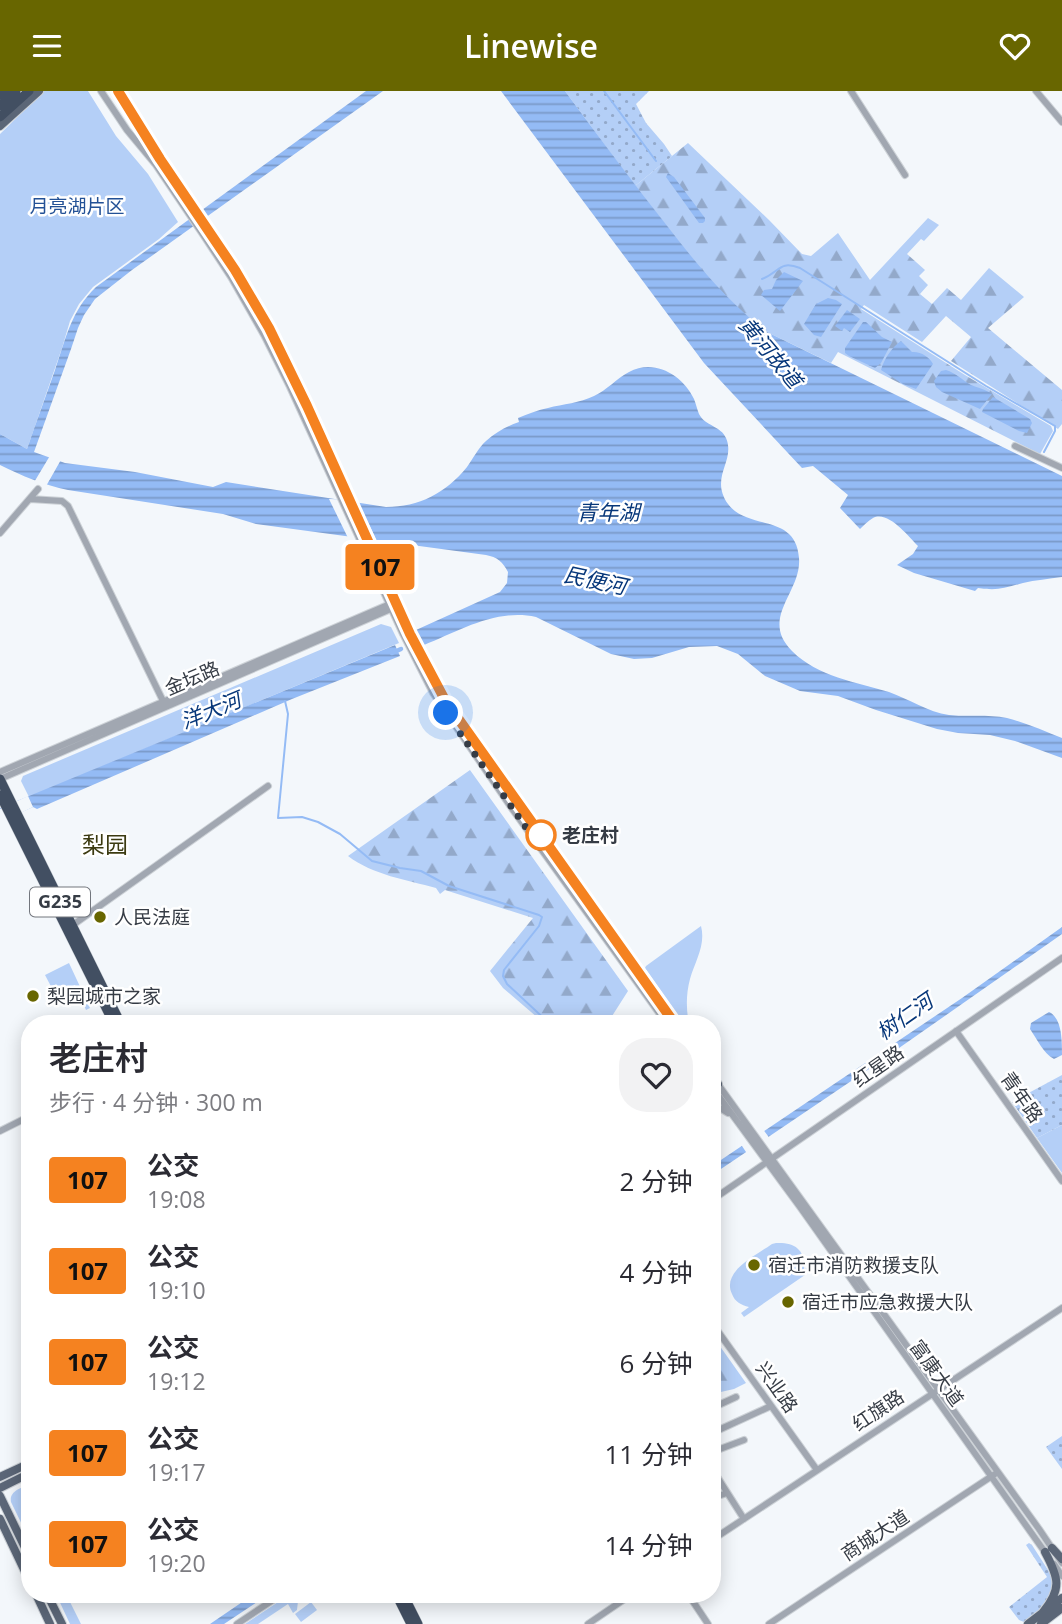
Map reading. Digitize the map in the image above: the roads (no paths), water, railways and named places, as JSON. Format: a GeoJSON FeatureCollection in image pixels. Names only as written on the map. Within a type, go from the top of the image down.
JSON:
{"type":"FeatureCollection","features":[{"type":"Feature","properties":{"kind":"highway"},"geometry":{"type":"LineString","coordinates":[[0,95],[5,91]]}},
{"type":"Feature","properties":{"kind":"highway"},"geometry":{"type":"LineString","coordinates":[[0,106],[16,91]]}},
{"type":"Feature","properties":{"kind":"highway"},"geometry":{"type":"LineString","coordinates":[[13,115],[31,91]]}},
{"type":"Feature","properties":{"kind":"highway"},"geometry":{"type":"LineString","coordinates":[[0,117],[31,91]]}},
{"type":"Feature","properties":{"kind":"highway","name":"G235"},"geometry":{"type":"LineString","coordinates":[[0,779],[110,1015]]}},
{"type":"Feature","properties":{"kind":"highway","name":"G235"},"geometry":{"type":"LineString","coordinates":[[0,795],[116,1015]]}},
{"type":"Feature","properties":{"kind":"highway"},"geometry":{"type":"LineString","coordinates":[[400,1603],[411,1624]]}},
{"type":"Feature","properties":{"kind":"highway"},"geometry":{"type":"LineString","coordinates":[[408,1603],[418,1624]]}},
{"type":"Feature","properties":{"kind":"main road"},"geometry":{"type":"LineString","coordinates":[[0,126],[39,91]]}},
{"type":"Feature","properties":{"kind":"main road"},"geometry":{"type":"LineString","coordinates":[[0,1477],[21,1467]]}},
{"type":"Feature","properties":{"kind":"main road"},"geometry":{"type":"LineString","coordinates":[[0,1488],[21,1478]]}},
{"type":"Feature","properties":{"kind":"main road"},"geometry":{"type":"LineString","coordinates":[[0,1496],[21,1539]]}},
{"type":"Feature","properties":{"kind":"main road"},"geometry":{"type":"LineString","coordinates":[[0,1519],[21,1561]]}},
{"type":"Feature","properties":{"kind":"main road"},"geometry":{"type":"LineString","coordinates":[[1049,1550],[1062,1561]]}},
{"type":"Feature","properties":{"kind":"main road"},"geometry":{"type":"LineString","coordinates":[[1043,1612],[1054,1601],[1057,1587],[1057,1576],[1049,1550]]}},
{"type":"Feature","properties":{"kind":"main road"},"geometry":{"type":"LineString","coordinates":[[1028,1624],[1062,1598]]}},
{"type":"Feature","properties":{"kind":"main road"},"geometry":{"type":"LineString","coordinates":[[40,1603],[50,1624]]}},
{"type":"Feature","properties":{"kind":"main road"},"geometry":{"type":"LineString","coordinates":[[52,1603],[62,1624]]}},
{"type":"Feature","properties":{"kind":"main road"},"geometry":{"type":"LineString","coordinates":[[1041,1624],[1062,1608]]}},
{"type":"Feature","properties":{"kind":"street"},"geometry":{"type":"LineString","coordinates":[[102,91],[127,130],[235,270],[269,328],[351,502],[393,605],[445,700],[545,846],[668,1015]]}},
{"type":"Feature","properties":{"kind":"street"},"geometry":{"type":"LineString","coordinates":[[118,91],[185,203]]}},
{"type":"Feature","properties":{"kind":"street"},"geometry":{"type":"LineString","coordinates":[[851,91],[905,174]]}},
{"type":"Feature","properties":{"kind":"street"},"geometry":{"type":"LineString","coordinates":[[1036,91],[1062,122]]}},
{"type":"Feature","properties":{"kind":"street"},"geometry":{"type":"LineString","coordinates":[[199,223],[264,335],[358,535],[381,577]]}},
{"type":"Feature","properties":{"kind":"street"},"geometry":{"type":"LineString","coordinates":[[1015,446],[1062,468]]}},
{"type":"Feature","properties":{"kind":"street"},"geometry":{"type":"LineString","coordinates":[[0,533],[38,489]]}},
{"type":"Feature","properties":{"kind":"street"},"geometry":{"type":"LineString","coordinates":[[30,499],[62,501],[68,506],[164,704]]}},
{"type":"Feature","properties":{"kind":"street","name":"金坛路"},"geometry":{"type":"LineString","coordinates":[[0,772],[393,605]]}},
{"type":"Feature","properties":{"kind":"street","name":"金坛路"},"geometry":{"type":"LineString","coordinates":[[0,779],[164,704]]}},
{"type":"Feature","properties":{"kind":"street"},"geometry":{"type":"LineString","coordinates":[[70,928],[268,786]]}},
{"type":"Feature","properties":{"kind":"street"},"geometry":{"type":"LineString","coordinates":[[567,877],[661,1015]]}},
{"type":"Feature","properties":{"kind":"street","name":"红星路"},"geometry":{"type":"LineString","coordinates":[[721,1194],[1062,958]]}},
{"type":"Feature","properties":{"kind":"street","name":"青年路"},"geometry":{"type":"LineString","coordinates":[[957,1031],[1062,1181]]}},
{"type":"Feature","properties":{"kind":"street","name":"富康大道"},"geometry":{"type":"LineString","coordinates":[[721,1096],[995,1474],[1049,1550],[1062,1576]]}},
{"type":"Feature","properties":{"kind":"street","name":"富康大道"},"geometry":{"type":"LineString","coordinates":[[721,1097],[769,1160]]}},
{"type":"Feature","properties":{"kind":"street"},"geometry":{"type":"LineString","coordinates":[[721,1109],[737,1120]]}},
{"type":"Feature","properties":{"kind":"street"},"geometry":{"type":"LineString","coordinates":[[0,1131],[21,1120]]}},
{"type":"Feature","properties":{"kind":"street","name":"红旗路"},"geometry":{"type":"LineString","coordinates":[[721,1534],[1062,1308]]}},
{"type":"Feature","properties":{"kind":"street","name":"兴业路"},"geometry":{"type":"LineString","coordinates":[[721,1336],[817,1470]]}},
{"type":"Feature","properties":{"kind":"street"},"geometry":{"type":"LineString","coordinates":[[721,1404],[736,1397]]}},
{"type":"Feature","properties":{"kind":"street"},"geometry":{"type":"LineString","coordinates":[[721,1429],[771,1406]]}},
{"type":"Feature","properties":{"kind":"street"},"geometry":{"type":"LineString","coordinates":[[721,1449],[744,1440]]}},
{"type":"Feature","properties":{"kind":"street","name":"商城大道"},"geometry":{"type":"LineString","coordinates":[[769,1624],[995,1474]]}},
{"type":"Feature","properties":{"kind":"street"},"geometry":{"type":"LineString","coordinates":[[721,1483],[744,1519]]}},
{"type":"Feature","properties":{"kind":"street"},"geometry":{"type":"LineString","coordinates":[[721,1495],[727,1493]]}},
{"type":"Feature","properties":{"kind":"street"},"geometry":{"type":"LineString","coordinates":[[239,1624],[270,1603]]}},
{"type":"Feature","properties":{"kind":"street"},"geometry":{"type":"LineString","coordinates":[[588,1624],[618,1603]]}},
{"type":"Feature","properties":{"kind":"street"},"geometry":{"type":"LineString","coordinates":[[694,1603],[708,1624]]}},
{"type":"Feature","properties":{"kind":"water","name":"青年湖"},"geometry":{"type":"Polygon","coordinates":[[[366,91],[383,91],[95,299],[78,328],[34,452],[65,463],[135,472],[213,487],[226,482],[386,507],[398,506],[421,501],[441,491],[459,476],[486,441],[519,422],[518,418],[589,398],[639,368],[658,368],[683,383],[702,418],[724,434],[728,454],[721,486],[728,504],[747,517],[780,528],[789,534],[796,544],[798,570],[784,605],[780,627],[783,639],[792,651],[825,673],[889,692],[934,711],[949,715],[1007,718],[1042,730],[1062,738],[1062,758],[1015,741],[990,735],[937,729],[838,696],[800,691],[765,676],[738,654],[717,646],[689,647],[652,658],[634,659],[611,654],[536,617],[521,615],[478,622],[424,645],[416,630],[500,592],[507,583],[508,572],[502,563],[486,555],[256,524],[223,514],[68,490],[33,480],[0,465],[0,434],[27,449],[70,325],[96,287],[366,91]]]}},
{"type":"Feature","properties":{"kind":"water","name":"黄河故道"},"geometry":{"type":"Polygon","coordinates":[[[501,91],[565,91],[702,270],[726,296],[767,332],[1062,476],[1062,577],[1001,589],[978,588],[975,591],[914,573],[897,565],[913,554],[918,546],[897,525],[879,516],[860,529],[840,508],[848,495],[813,466],[802,468],[704,363],[501,91]]]}},
{"type":"Feature","properties":{"kind":"water"},"geometry":{"type":"Polygon","coordinates":[[[668,173],[705,218],[703,223],[699,223],[666,177],[668,173]]]}},
{"type":"Feature","properties":{"kind":"water"},"geometry":{"type":"Polygon","coordinates":[[[784,272],[803,281],[780,311],[761,295],[764,290],[772,289],[784,272]]]}},
{"type":"Feature","properties":{"kind":"water"},"geometry":{"type":"Polygon","coordinates":[[[828,298],[842,304],[821,337],[814,335],[804,324],[816,304],[828,298]]]}},
{"type":"Feature","properties":{"kind":"water"},"geometry":{"type":"Polygon","coordinates":[[[847,310],[860,319],[850,332],[835,326],[847,310]]]}},
{"type":"Feature","properties":{"kind":"water"},"geometry":{"type":"Polygon","coordinates":[[[863,322],[892,342],[881,363],[875,368],[845,353],[845,348],[863,322]]]}},
{"type":"Feature","properties":{"kind":"water"},"geometry":{"type":"Polygon","coordinates":[[[901,341],[912,352],[924,355],[933,364],[916,389],[881,370],[889,354],[901,341]]]}},
{"type":"Feature","properties":{"kind":"water"},"geometry":{"type":"Polygon","coordinates":[[[946,370],[992,394],[980,409],[942,392],[934,381],[941,371],[946,370]]]}},
{"type":"Feature","properties":{"kind":"water"},"geometry":{"type":"Polygon","coordinates":[[[993,397],[1030,419],[1032,423],[1027,433],[982,412],[993,397]]]}},
{"type":"Feature","properties":{"kind":"water"},"geometry":{"type":"Polygon","coordinates":[[[395,645],[400,656],[292,699],[37,809],[33,807],[0,822],[0,808],[395,645]]]}},
{"type":"Feature","properties":{"kind":"water"},"geometry":{"type":"Polygon","coordinates":[[[1062,927],[1062,934],[721,1169],[721,1160],[962,998],[1062,927]]]}},
{"type":"Feature","properties":{"kind":"water"},"geometry":{"type":"Polygon","coordinates":[[[1049,1012],[1057,1019],[1061,1036],[1062,1055],[1054,1059],[1043,1050],[1030,1029],[1031,1023],[1049,1012]]]}},
{"type":"Feature","properties":{"kind":"water"},"geometry":{"type":"Polygon","coordinates":[[[241,1603],[256,1603],[224,1624],[210,1624],[241,1603]]]}},
{"type":"Feature","properties":{"kind":"waterway"},"geometry":{"type":"LineString","coordinates":[[604,91],[656,161]]}},
{"type":"Feature","properties":{"kind":"waterway"},"geometry":{"type":"LineString","coordinates":[[762,279],[783,266],[800,268],[986,386],[1055,426],[1044,452]]}},
{"type":"Feature","properties":{"kind":"waterway","name":"洋大河"},"geometry":{"type":"LineString","coordinates":[[392,653],[401,649]]}},
{"type":"Feature","properties":{"kind":"waterway"},"geometry":{"type":"LineString","coordinates":[[285,701],[288,714],[278,818],[302,817],[318,822],[340,834],[372,861],[421,871],[449,886],[542,917],[539,926],[504,970],[503,976],[507,984],[540,1015]]}},
{"type":"Feature","properties":{"kind":"place","name":"老庄村"},"geometry":{"type":"Point","coordinates":[541,835]}},
{"type":"Feature","properties":{"kind":"place","name":"人民法庭"},"geometry":{"type":"Point","coordinates":[100,917]}},
{"type":"Feature","properties":{"kind":"place","name":"梨园城市之家"},"geometry":{"type":"Point","coordinates":[33,996]}},
{"type":"Feature","properties":{"kind":"place","name":"宿迁市消防救援支队"},"geometry":{"type":"Point","coordinates":[754,1265]}},
{"type":"Feature","properties":{"kind":"place","name":"宿迁市应急救援大队"},"geometry":{"type":"Point","coordinates":[788,1302]}},
{"type":"Feature","properties":{"kind":"district","name":"梨园"},"geometry":{"type":"Point","coordinates":[105,845]}},
{"type":"Feature","properties":{"kind":"park label","name":"月亮湖片区"},"geometry":{"type":"Point","coordinates":[77,206]}},
{"type":"Feature","properties":{"kind":"water label","name":"民便河"},"geometry":{"type":"Point","coordinates":[595,581]}},
{"type":"Feature","properties":{"kind":"water label","name":"树仁河"},"geometry":{"type":"Point","coordinates":[905,1017]}}]}
